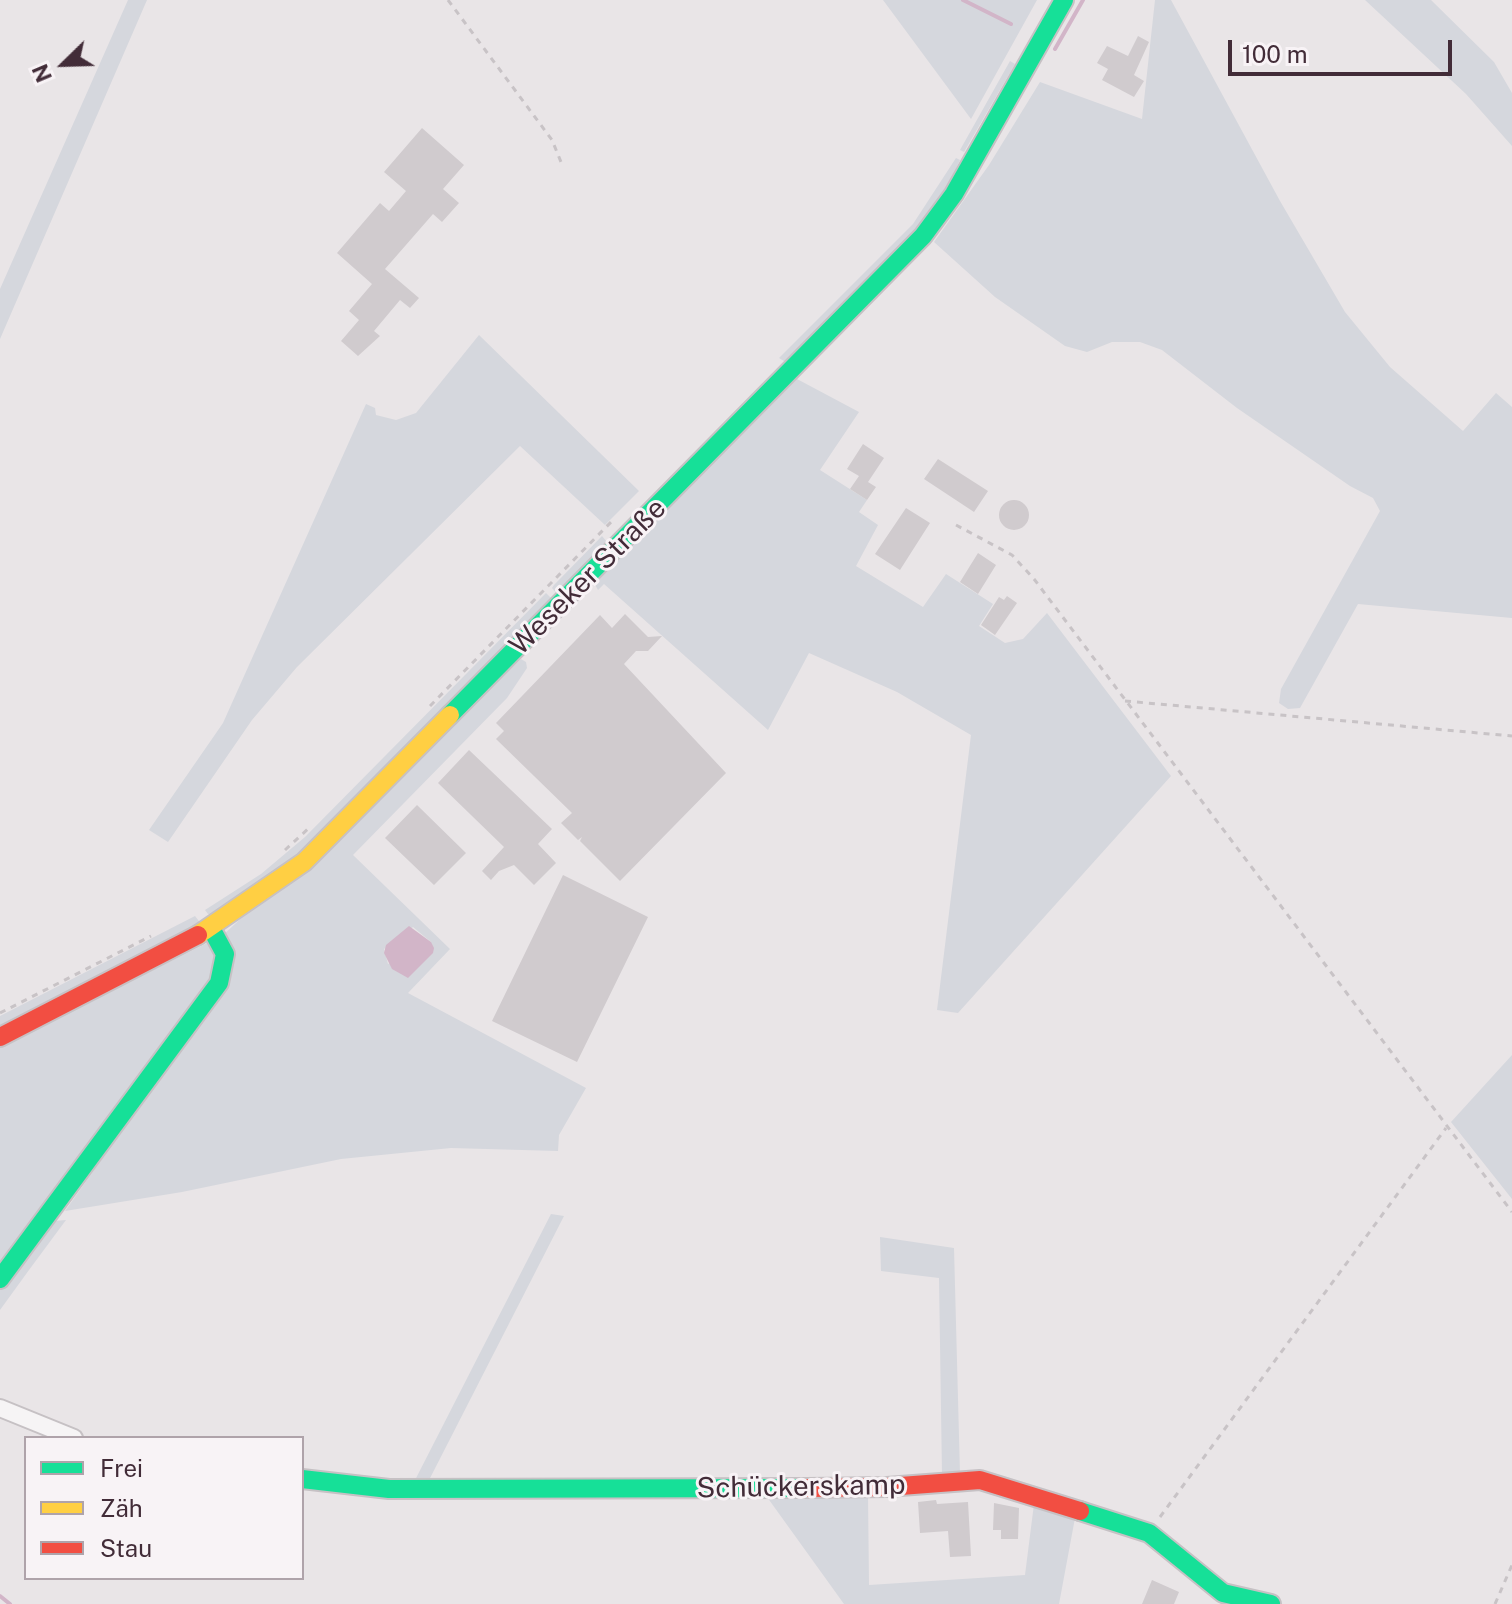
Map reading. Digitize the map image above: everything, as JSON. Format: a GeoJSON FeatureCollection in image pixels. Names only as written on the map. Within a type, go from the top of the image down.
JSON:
{"type":"FeatureCollection","features":[{"type":"Feature","properties":{"kind":"street","name":"Weseker Straße"},"geometry":{"type":"LineString","coordinates":[[0,1037],[211,928],[304,862],[338,829],[923,236],[954,194],[1064,0]]}},
{"type":"Feature","properties":{"kind":"street"},"geometry":{"type":"LineString","coordinates":[[0,1279],[219,983],[225,966],[225,954],[211,928]]}},
{"type":"Feature","properties":{"kind":"street"},"geometry":{"type":"LineString","coordinates":[[0,1408],[69,1436]]}},
{"type":"Feature","properties":{"kind":"street","name":"Schückerskamp"},"geometry":{"type":"LineString","coordinates":[[304,1479],[389,1489],[460,1490],[887,1487],[980,1480],[1149,1533],[1229,1598],[1271,1604]]}},
{"type":"Feature","properties":{"kind":"path"},"geometry":{"type":"LineString","coordinates":[[448,0],[552,140],[561,162]]}},
{"type":"Feature","properties":{"kind":"path"},"geometry":{"type":"LineString","coordinates":[[427,708],[613,520]]}},
{"type":"Feature","properties":{"kind":"path"},"geometry":{"type":"LineString","coordinates":[[956,525],[1012,555],[1512,1212]]}},
{"type":"Feature","properties":{"kind":"path"},"geometry":{"type":"LineString","coordinates":[[1124,701],[1512,736]]}},
{"type":"Feature","properties":{"kind":"path"},"geometry":{"type":"LineString","coordinates":[[281,853],[312,825]]}},
{"type":"Feature","properties":{"kind":"path"},"geometry":{"type":"LineString","coordinates":[[0,1013],[159,932]]}},
{"type":"Feature","properties":{"kind":"path"},"geometry":{"type":"LineString","coordinates":[[1149,1533],[1446,1128]]}},
{"type":"Feature","properties":{"kind":"path"},"geometry":{"type":"LineString","coordinates":[[1495,1604],[1512,1565]]}},
{"type":"Feature","properties":{"kind":"shaded area"},"geometry":{"type":"Polygon","coordinates":[[[128,0],[147,0],[0,339],[0,289],[128,0]]]}},
{"type":"Feature","properties":{"kind":"shaded area"},"geometry":{"type":"Polygon","coordinates":[[[883,0],[1037,0],[971,119],[883,0]]]}},
{"type":"Feature","properties":{"kind":"shaded area"},"geometry":{"type":"Polygon","coordinates":[[[1155,0],[1171,0],[1280,201],[1345,312],[1390,367],[1463,431],[1496,393],[1512,407],[1512,618],[1358,604],[1300,708],[1288,709],[1279,703],[1281,689],[1380,511],[1373,498],[1350,486],[1237,408],[1162,350],[1140,342],[1112,342],[1087,352],[1065,346],[995,297],[934,242],[989,165],[1040,82],[1142,119],[1155,0]]]}},
{"type":"Feature","properties":{"kind":"shaded area"},"geometry":{"type":"Polygon","coordinates":[[[1365,0],[1431,0],[1494,62],[1512,93],[1512,146],[1466,94],[1365,0]]]}},
{"type":"Feature","properties":{"kind":"shaded area"},"geometry":{"type":"Polygon","coordinates":[[[1010,61],[1015,64],[964,152],[960,150],[1010,61]]]}},
{"type":"Feature","properties":{"kind":"shaded area"},"geometry":{"type":"Polygon","coordinates":[[[956,158],[960,160],[936,214],[787,363],[779,358],[913,224],[956,158]]]}},
{"type":"Feature","properties":{"kind":"shaded area"},"geometry":{"type":"Polygon","coordinates":[[[479,335],[639,491],[605,525],[520,446],[297,667],[252,720],[168,842],[149,830],[223,723],[366,404],[375,408],[376,415],[396,420],[416,413],[479,335]]]}},
{"type":"Feature","properties":{"kind":"shaded area"},"geometry":{"type":"Polygon","coordinates":[[[797,379],[859,412],[820,470],[867,500],[859,512],[878,525],[856,566],[923,607],[946,574],[993,604],[979,626],[1005,643],[1023,639],[1047,613],[1171,776],[958,1013],[937,1010],[971,735],[897,692],[809,653],[768,730],[604,584],[598,590],[593,581],[797,379]]]}},
{"type":"Feature","properties":{"kind":"shaded area"},"geometry":{"type":"Polygon","coordinates":[[[602,536],[607,542],[559,596],[552,588],[554,585],[602,536]]]}},
{"type":"Feature","properties":{"kind":"shaded area"},"geometry":{"type":"Polygon","coordinates":[[[546,593],[554,601],[306,850],[212,916],[208,914],[205,910],[261,874],[305,837],[546,593]]]}},
{"type":"Feature","properties":{"kind":"shaded area"},"geometry":{"type":"Polygon","coordinates":[[[521,659],[526,662],[527,668],[507,698],[353,855],[450,949],[408,993],[586,1088],[559,1135],[558,1151],[451,1148],[341,1159],[182,1192],[65,1211],[226,984],[222,936],[521,659]],[[413,927],[384,949],[388,964],[431,942],[413,927]]]}},
{"type":"Feature","properties":{"kind":"shaded area"},"geometry":{"type":"Polygon","coordinates":[[[195,916],[202,925],[0,1030],[0,1016],[195,916]]]}},
{"type":"Feature","properties":{"kind":"shaded area"},"geometry":{"type":"Polygon","coordinates":[[[409,926],[431,942],[434,948],[433,953],[408,978],[392,969],[384,953],[386,945],[409,926]]]}},
{"type":"Feature","properties":{"kind":"shaded area"},"geometry":{"type":"Polygon","coordinates":[[[207,943],[221,964],[0,1270],[0,1047],[207,943]]]}},
{"type":"Feature","properties":{"kind":"shaded area"},"geometry":{"type":"Polygon","coordinates":[[[1512,1055],[1512,1199],[1451,1122],[1512,1055]]]}},
{"type":"Feature","properties":{"kind":"shaded area"},"geometry":{"type":"Polygon","coordinates":[[[551,1214],[564,1216],[426,1486],[412,1486],[551,1214]]]}},
{"type":"Feature","properties":{"kind":"shaded area"},"geometry":{"type":"Polygon","coordinates":[[[66,1220],[0,1310],[0,1286],[55,1221],[66,1220]]]}},
{"type":"Feature","properties":{"kind":"shaded area"},"geometry":{"type":"Polygon","coordinates":[[[880,1237],[954,1248],[960,1474],[942,1475],[939,1278],[881,1271],[880,1237]]]}},
{"type":"Feature","properties":{"kind":"shaded area"},"geometry":{"type":"Polygon","coordinates":[[[868,1495],[869,1585],[1025,1575],[1034,1504],[1075,1518],[1059,1604],[844,1604],[767,1497],[868,1495]]]}},
{"type":"Feature","properties":{"kind":"building"},"geometry":{"type":"Polygon","coordinates":[[[1138,36],[1149,42],[1134,75],[1144,81],[1134,97],[1102,80],[1108,69],[1097,63],[1107,46],[1128,56],[1138,36]]]}},
{"type":"Feature","properties":{"kind":"building"},"geometry":{"type":"Polygon","coordinates":[[[422,128],[464,165],[443,189],[459,203],[442,222],[433,214],[385,269],[419,298],[410,308],[400,300],[374,331],[380,336],[358,356],[341,341],[359,320],[349,311],[372,284],[337,253],[380,203],[389,211],[406,191],[384,172],[422,128]]]}},
{"type":"Feature","properties":{"kind":"building"},"geometry":{"type":"Polygon","coordinates":[[[863,444],[884,458],[868,482],[876,487],[867,500],[850,489],[859,476],[847,469],[863,444]]]}},
{"type":"Feature","properties":{"kind":"building"},"geometry":{"type":"Polygon","coordinates":[[[938,459],[988,491],[974,512],[924,479],[938,459]]]}},
{"type":"Feature","properties":{"kind":"building"},"geometry":{"type":"Polygon","coordinates":[[[1014,500],[1020,501],[1028,509],[1028,521],[1020,529],[1014,530],[1008,529],[1000,521],[999,515],[1000,509],[1008,501],[1014,500]]]}},
{"type":"Feature","properties":{"kind":"building"},"geometry":{"type":"Polygon","coordinates":[[[906,508],[930,523],[900,570],[875,554],[906,508]]]}},
{"type":"Feature","properties":{"kind":"building"},"geometry":{"type":"Polygon","coordinates":[[[978,553],[996,565],[978,594],[960,582],[978,553]]]}},
{"type":"Feature","properties":{"kind":"building"},"geometry":{"type":"Polygon","coordinates":[[[1007,596],[1017,603],[995,635],[981,625],[999,597],[1004,600],[1007,596]]]}},
{"type":"Feature","properties":{"kind":"building"},"geometry":{"type":"Polygon","coordinates":[[[625,614],[648,637],[662,636],[648,651],[636,651],[624,664],[726,773],[620,881],[580,841],[582,837],[578,840],[561,823],[572,813],[496,739],[504,731],[496,723],[600,615],[612,628],[625,614]]]}},
{"type":"Feature","properties":{"kind":"building"},"geometry":{"type":"Polygon","coordinates":[[[469,750],[552,829],[538,844],[556,863],[534,885],[514,865],[499,871],[491,880],[482,871],[504,847],[438,783],[469,750]]]}},
{"type":"Feature","properties":{"kind":"building"},"geometry":{"type":"Polygon","coordinates":[[[417,805],[466,853],[434,885],[385,838],[417,805]]]}},
{"type":"Feature","properties":{"kind":"building"},"geometry":{"type":"Polygon","coordinates":[[[563,875],[648,917],[577,1062],[492,1021],[563,875]]]}},
{"type":"Feature","properties":{"kind":"building"},"geometry":{"type":"Polygon","coordinates":[[[936,1500],[937,1504],[968,1502],[971,1556],[950,1557],[948,1531],[920,1533],[918,1502],[936,1500]]]}},
{"type":"Feature","properties":{"kind":"building"},"geometry":{"type":"Polygon","coordinates":[[[994,1503],[1019,1508],[1018,1539],[1001,1539],[1001,1530],[993,1530],[994,1503]]]}},
{"type":"Feature","properties":{"kind":"building"},"geometry":{"type":"Polygon","coordinates":[[[1152,1580],[1179,1592],[1174,1604],[1142,1604],[1152,1580]]]}},
{"type":"Feature","properties":{"kind":"waterway"},"geometry":{"type":"LineString","coordinates":[[963,0],[1011,24]]}},
{"type":"Feature","properties":{"kind":"waterway"},"geometry":{"type":"LineString","coordinates":[[1055,49],[1083,0]]}},
{"type":"Feature","properties":{"kind":"waterway"},"geometry":{"type":"LineString","coordinates":[[0,1596],[10,1604]]}},
{"type":"Feature","properties":{"kind":"traffic: fast"},"geometry":{"type":"LineString","coordinates":[[450,715],[923,236],[954,194],[1064,0]]}},
{"type":"Feature","properties":{"kind":"traffic: fast"},"geometry":{"type":"LineString","coordinates":[[0,1279],[219,983],[225,954],[211,928]]}},
{"type":"Feature","properties":{"kind":"traffic: fast"},"geometry":{"type":"LineString","coordinates":[[304,1479],[389,1489],[807,1488]]}},
{"type":"Feature","properties":{"kind":"traffic: fast"},"geometry":{"type":"LineString","coordinates":[[1080,1511],[1149,1533],[1223,1593],[1271,1604]]}},
{"type":"Feature","properties":{"kind":"traffic: slow"},"geometry":{"type":"LineString","coordinates":[[198,935],[304,862],[450,715]]}},
{"type":"Feature","properties":{"kind":"traffic: jam"},"geometry":{"type":"LineString","coordinates":[[0,1037],[198,935]]}},
{"type":"Feature","properties":{"kind":"traffic: jam"},"geometry":{"type":"LineString","coordinates":[[807,1488],[887,1487],[980,1480],[1080,1511]]}}]}
